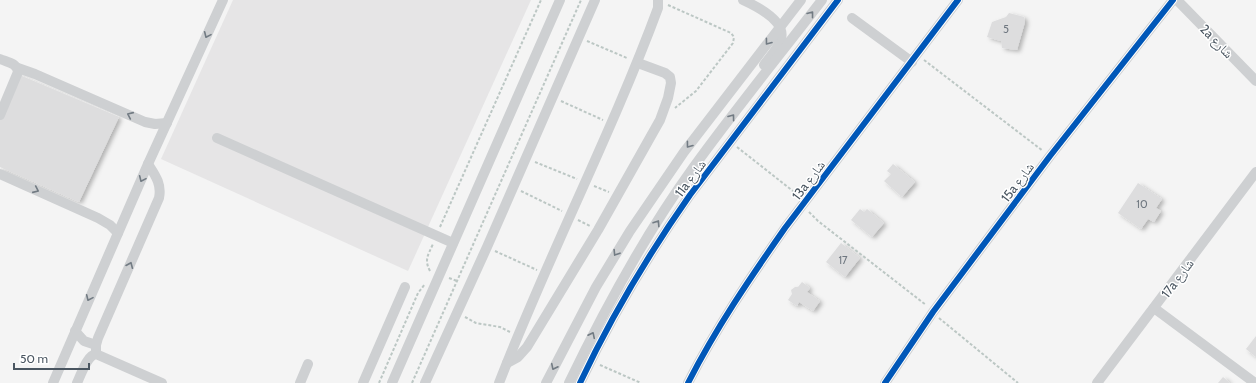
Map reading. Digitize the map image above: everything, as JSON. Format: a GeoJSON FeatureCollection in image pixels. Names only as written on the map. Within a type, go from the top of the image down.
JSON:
{"type":"FeatureCollection","features":[{"type":"Feature","properties":{"kind":"street"},"geometry":{"type":"LineString","coordinates":[[53,383],[148,164],[223,0]]}},
{"type":"Feature","properties":{"kind":"street"},"geometry":{"type":"LineString","coordinates":[[392,383],[560,0]]}},
{"type":"Feature","properties":{"kind":"street"},"geometry":{"type":"LineString","coordinates":[[425,383],[596,0]]}},
{"type":"Feature","properties":{"kind":"street","name":"11a شارع"},"geometry":{"type":"LineString","coordinates":[[547,382],[589,299],[630,231],[684,152],[801,0]]}},
{"type":"Feature","properties":{"kind":"street","name":"11a شارع"},"geometry":{"type":"LineString","coordinates":[[569,383],[601,317],[645,241],[693,168],[822,0]]}},
{"type":"Feature","properties":{"kind":"street","name":"11a شارع"},"geometry":{"type":"LineString","coordinates":[[580,383],[619,307],[651,253],[690,195],[838,0]]}},
{"type":"Feature","properties":{"kind":"street","name":"13a شارع"},"geometry":{"type":"LineString","coordinates":[[688,383],[742,290],[785,228],[958,0]]}},
{"type":"Feature","properties":{"kind":"street","name":"15a شارع"},"geometry":{"type":"LineString","coordinates":[[885,383],[934,312],[1050,156],[1173,0]]}},
{"type":"Feature","properties":{"kind":"street","name":"2a شارع"},"geometry":{"type":"LineString","coordinates":[[1178,0],[1256,81]]}},
{"type":"Feature","properties":{"kind":"street"},"geometry":{"type":"LineString","coordinates":[[748,1],[764,12],[780,26],[782,30],[781,40],[756,77],[753,90]]}},
{"type":"Feature","properties":{"kind":"street"},"geometry":{"type":"LineString","coordinates":[[499,383],[517,336],[638,63],[659,2]]}},
{"type":"Feature","properties":{"kind":"street"},"geometry":{"type":"LineString","coordinates":[[852,18],[914,58]]}},
{"type":"Feature","properties":{"kind":"street"},"geometry":{"type":"LineString","coordinates":[[0,59],[145,122],[155,124],[167,122]]}},
{"type":"Feature","properties":{"kind":"street"},"geometry":{"type":"LineString","coordinates":[[507,363],[518,357],[527,347],[598,230],[662,114],[670,90],[670,77],[665,73],[638,63]]}},
{"type":"Feature","properties":{"kind":"street"},"geometry":{"type":"LineString","coordinates":[[0,115],[17,74],[18,68]]}},
{"type":"Feature","properties":{"kind":"street"},"geometry":{"type":"LineString","coordinates":[[217,138],[453,243]]}},
{"type":"Feature","properties":{"kind":"street"},"geometry":{"type":"LineString","coordinates":[[77,383],[89,357],[96,349],[159,198],[159,182],[148,164]]}},
{"type":"Feature","properties":{"kind":"street","name":"17a شارع"},"geometry":{"type":"LineString","coordinates":[[1097,383],[1256,172]]}},
{"type":"Feature","properties":{"kind":"street"},"geometry":{"type":"LineString","coordinates":[[0,174],[98,218],[110,225],[118,233]]}},
{"type":"Feature","properties":{"kind":"street"},"geometry":{"type":"LineString","coordinates":[[363,383],[405,287]]}},
{"type":"Feature","properties":{"kind":"street"},"geometry":{"type":"LineString","coordinates":[[1154,308],[1255,383]]}},
{"type":"Feature","properties":{"kind":"street"},"geometry":{"type":"LineString","coordinates":[[75,331],[84,341],[96,349],[162,383]]}},
{"type":"Feature","properties":{"kind":"street"},"geometry":{"type":"LineString","coordinates":[[300,383],[308,364]]}},
{"type":"Feature","properties":{"kind":"path"},"geometry":{"type":"LineString","coordinates":[[430,276],[430,270],[426,261],[541,0]]}},
{"type":"Feature","properties":{"kind":"path"},"geometry":{"type":"LineString","coordinates":[[412,383],[581,0]]}},
{"type":"Feature","properties":{"kind":"path"},"geometry":{"type":"LineString","coordinates":[[659,2],[730,33],[734,37],[733,43],[696,91],[671,111],[662,114]]}},
{"type":"Feature","properties":{"kind":"path"},"geometry":{"type":"LineString","coordinates":[[579,38],[638,63]]}},
{"type":"Feature","properties":{"kind":"path"},"geometry":{"type":"LineString","coordinates":[[914,58],[1050,156]]}},
{"type":"Feature","properties":{"kind":"path"},"geometry":{"type":"LineString","coordinates":[[553,97],[611,124]]}},
{"type":"Feature","properties":{"kind":"path"},"geometry":{"type":"LineString","coordinates":[[730,142],[794,191],[810,214],[818,221],[917,297],[950,329],[1018,383]]}},
{"type":"Feature","properties":{"kind":"path"},"geometry":{"type":"LineString","coordinates":[[526,158],[617,196]]}},
{"type":"Feature","properties":{"kind":"path"},"geometry":{"type":"LineString","coordinates":[[513,187],[598,230]]}},
{"type":"Feature","properties":{"kind":"path"},"geometry":{"type":"LineString","coordinates":[[486,247],[545,274]]}},
{"type":"Feature","properties":{"kind":"path"},"geometry":{"type":"LineString","coordinates":[[379,383],[418,292],[428,280]]}},
{"type":"Feature","properties":{"kind":"path"},"geometry":{"type":"LineString","coordinates":[[457,313],[476,323],[500,327],[517,336]]}},
{"type":"Feature","properties":{"kind":"path"},"geometry":{"type":"LineString","coordinates":[[591,360],[641,383]]}},
{"type":"Feature","properties":{"kind":"shaded area"},"geometry":{"type":"Polygon","coordinates":[[[233,0],[531,0],[408,271],[161,159],[233,0]]]}},
{"type":"Feature","properties":{"kind":"building"},"geometry":{"type":"Polygon","coordinates":[[[1009,13],[1024,17],[1025,22],[1017,50],[1002,48],[1001,41],[987,37],[992,22],[1006,17],[1009,13]]]}},
{"type":"Feature","properties":{"kind":"building"},"geometry":{"type":"Polygon","coordinates":[[[17,74],[119,117],[79,202],[0,167],[0,118],[17,74]]]}},
{"type":"Feature","properties":{"kind":"building"},"geometry":{"type":"Polygon","coordinates":[[[893,164],[915,182],[902,197],[884,181],[891,174],[887,171],[893,164]]]}},
{"type":"Feature","properties":{"kind":"building"},"geometry":{"type":"Polygon","coordinates":[[[1138,183],[1162,199],[1156,208],[1161,211],[1154,222],[1148,219],[1141,229],[1118,213],[1138,183]]]}},
{"type":"Feature","properties":{"kind":"building"},"geometry":{"type":"Polygon","coordinates":[[[860,209],[864,212],[867,209],[884,223],[872,237],[851,220],[860,209]]]}},
{"type":"Feature","properties":{"kind":"building"},"geometry":{"type":"Polygon","coordinates":[[[841,243],[860,258],[845,277],[826,262],[841,243]]]}},
{"type":"Feature","properties":{"kind":"building"},"geometry":{"type":"Polygon","coordinates":[[[802,282],[810,288],[807,292],[820,301],[813,311],[799,302],[797,306],[788,300],[792,294],[791,290],[798,287],[802,282]]]}},
{"type":"Feature","properties":{"kind":"building"},"geometry":{"type":"Polygon","coordinates":[[[1256,336],[1256,357],[1246,349],[1256,336]]]}},
{"type":"Feature","properties":{"kind":"building"},"geometry":{"type":"Polygon","coordinates":[[[1223,377],[1230,383],[1218,383],[1223,377]]]}},
{"type":"Feature","properties":{"kind":"cycle path"},"geometry":{"type":"LineString","coordinates":[[580,383],[617,310],[674,218],[838,0]]}},
{"type":"Feature","properties":{"kind":"cycle path"},"geometry":{"type":"LineString","coordinates":[[688,383],[722,323],[785,228],[958,0]]}},
{"type":"Feature","properties":{"kind":"cycle path"},"geometry":{"type":"LineString","coordinates":[[885,383],[933,312],[1050,156],[1173,0]]}}]}
